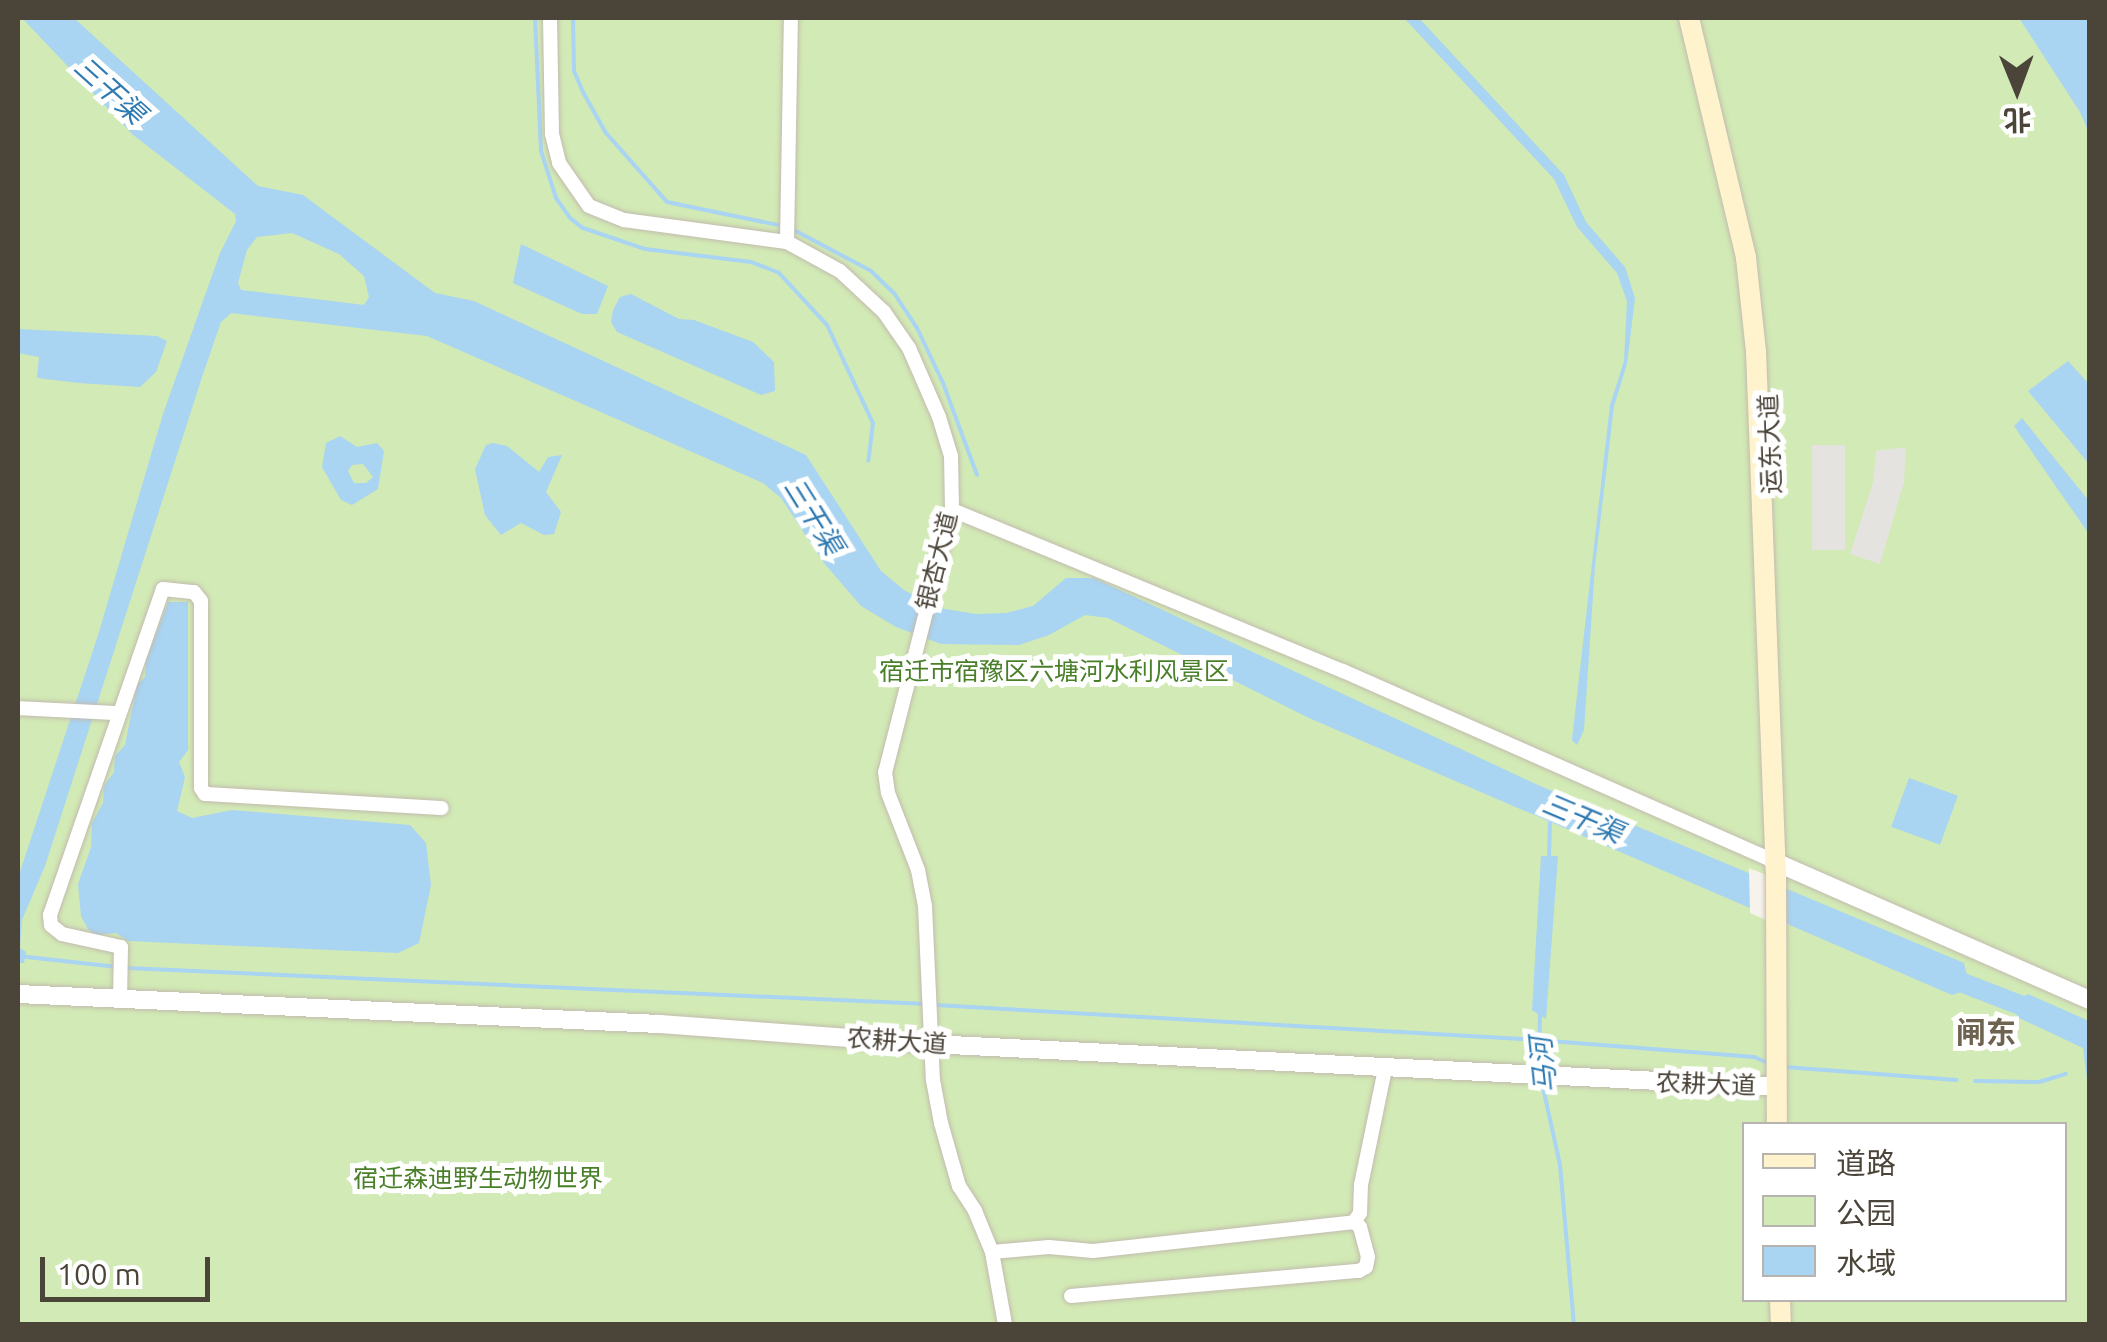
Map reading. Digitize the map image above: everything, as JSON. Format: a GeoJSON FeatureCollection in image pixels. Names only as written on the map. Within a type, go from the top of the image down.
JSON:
{"type":"FeatureCollection","features":[{"type":"Feature","properties":{"kind":"main road","name":"运东大道"},"geometry":{"type":"LineString","coordinates":[[1689,18],[1746,258],[1756,351],[1776,868]]}},
{"type":"Feature","properties":{"kind":"main road","name":"运东大道"},"geometry":{"type":"LineString","coordinates":[[1699,18],[1753,251],[1766,354],[1777,1122]]}},
{"type":"Feature","properties":{"kind":"street","name":"银杏大道"},"geometry":{"type":"LineString","coordinates":[[550,18],[552,134],[560,164],[590,206],[624,220],[787,242],[840,271],[866,292],[909,348],[951,456],[952,510],[885,772],[888,793],[918,870],[925,906],[931,1044],[941,1123],[958,1186],[975,1211],[992,1252],[1004,1324]]}},
{"type":"Feature","properties":{"kind":"street"},"geometry":{"type":"LineString","coordinates":[[787,242],[791,18]]}},
{"type":"Feature","properties":{"kind":"street"},"geometry":{"type":"LineString","coordinates":[[952,510],[1343,672],[1776,868],[2081,996]]}},
{"type":"Feature","properties":{"kind":"street"},"geometry":{"type":"LineString","coordinates":[[120,999],[118,943],[62,934],[52,925],[50,915],[76,850],[114,712],[159,592],[194,592],[201,601],[201,788],[205,794],[442,808]]}},
{"type":"Feature","properties":{"kind":"street"},"geometry":{"type":"LineString","coordinates":[[18,708],[114,712]]}},
{"type":"Feature","properties":{"kind":"street","name":"农耕大道"},"geometry":{"type":"LineString","coordinates":[[18,994],[659,1024],[931,1044],[1776,1087]]}},
{"type":"Feature","properties":{"kind":"street"},"geometry":{"type":"LineString","coordinates":[[1354,1222],[1360,1214],[1385,1069]]}},
{"type":"Feature","properties":{"kind":"street"},"geometry":{"type":"LineString","coordinates":[[992,1252],[1049,1248],[1092,1251],[1354,1222],[1360,1227],[1368,1258],[1366,1267],[1359,1271],[1070,1296]]}},
{"type":"Feature","properties":{"kind":"green space","name":"宿迁市宿豫区六塘河水利风景区"},"geometry":{"type":"Polygon","coordinates":[[[18,18],[2089,18],[2089,1324],[18,1324],[18,18]]]}},
{"type":"Feature","properties":{"kind":"shaded area"},"geometry":{"type":"Polygon","coordinates":[[[1812,445],[1845,445],[1845,550],[1812,550],[1812,445]]]}},
{"type":"Feature","properties":{"kind":"shaded area"},"geometry":{"type":"Polygon","coordinates":[[[1906,447],[1904,482],[1880,564],[1850,554],[1873,483],[1876,451],[1906,447]]]}},
{"type":"Feature","properties":{"kind":"water"},"geometry":{"type":"Polygon","coordinates":[[[22,18],[74,18],[258,186],[303,195],[435,293],[474,301],[806,455],[881,571],[904,590],[939,608],[976,614],[1006,613],[1033,606],[1066,578],[1094,578],[1538,785],[1964,963],[1968,980],[1982,987],[1978,996],[1964,991],[1952,995],[1309,718],[1108,618],[1085,615],[1049,635],[1019,645],[941,644],[896,627],[861,606],[824,563],[781,498],[763,483],[427,336],[231,313],[221,322],[203,374],[45,866],[22,920],[20,948],[26,952],[24,963],[18,963],[18,878],[99,632],[163,414],[220,253],[236,221],[235,214],[132,134],[22,18]],[[292,233],[257,237],[247,250],[238,283],[241,290],[364,305],[369,297],[364,276],[339,254],[292,233]]]}},
{"type":"Feature","properties":{"kind":"water"},"geometry":{"type":"Polygon","coordinates":[[[1404,18],[1419,18],[1564,175],[1586,222],[1625,267],[1635,298],[1627,364],[1614,406],[1595,566],[1584,730],[1577,745],[1572,740],[1610,405],[1624,361],[1627,301],[1617,273],[1577,227],[1554,179],[1404,18]]]}},
{"type":"Feature","properties":{"kind":"water"},"geometry":{"type":"Polygon","coordinates":[[[2019,18],[2089,18],[2089,133],[2080,112],[2019,18]]]}},
{"type":"Feature","properties":{"kind":"water"},"geometry":{"type":"Polygon","coordinates":[[[521,244],[608,286],[597,314],[582,314],[513,283],[521,244]]]}},
{"type":"Feature","properties":{"kind":"water"},"geometry":{"type":"Polygon","coordinates":[[[631,294],[679,319],[694,320],[753,342],[774,362],[775,391],[761,395],[617,332],[611,322],[613,310],[620,297],[631,294]]]}},
{"type":"Feature","properties":{"kind":"water"},"geometry":{"type":"Polygon","coordinates":[[[18,329],[157,336],[167,341],[156,372],[140,387],[79,383],[37,378],[39,357],[18,353],[18,329]]]}},
{"type":"Feature","properties":{"kind":"water"},"geometry":{"type":"Polygon","coordinates":[[[2068,361],[2089,384],[2089,464],[2028,391],[2068,361]]]}},
{"type":"Feature","properties":{"kind":"water"},"geometry":{"type":"Polygon","coordinates":[[[2022,418],[2089,501],[2089,534],[2014,426],[2022,418]]]}},
{"type":"Feature","properties":{"kind":"water"},"geometry":{"type":"Polygon","coordinates":[[[340,436],[357,447],[377,443],[384,451],[378,489],[352,505],[341,500],[322,467],[326,443],[340,436]],[[363,464],[352,465],[348,471],[354,483],[366,483],[373,477],[363,464]]]}},
{"type":"Feature","properties":{"kind":"water"},"geometry":{"type":"Polygon","coordinates":[[[486,445],[507,446],[539,472],[548,457],[562,455],[546,492],[561,512],[554,534],[544,535],[521,523],[501,535],[485,515],[475,469],[486,445]]]}},
{"type":"Feature","properties":{"kind":"water"},"geometry":{"type":"Polygon","coordinates":[[[168,602],[188,602],[188,750],[179,762],[185,777],[177,811],[192,818],[232,810],[410,825],[426,843],[431,885],[419,943],[398,953],[128,941],[116,933],[95,935],[88,929],[81,916],[78,884],[91,847],[92,823],[103,803],[104,786],[114,772],[115,756],[125,745],[137,685],[145,677],[146,660],[168,602]]]}},
{"type":"Feature","properties":{"kind":"water"},"geometry":{"type":"Polygon","coordinates":[[[1909,778],[1958,796],[1940,845],[1891,827],[1909,778]]]}},
{"type":"Feature","properties":{"kind":"water"},"geometry":{"type":"Polygon","coordinates":[[[1541,856],[1558,856],[1546,1019],[1532,1010],[1541,856]]]}},
{"type":"Feature","properties":{"kind":"water"},"geometry":{"type":"Polygon","coordinates":[[[2028,994],[2089,1021],[2089,1096],[2083,1048],[2019,1018],[2011,1004],[2028,994]]]}},
{"type":"Feature","properties":{"kind":"pier"},"geometry":{"type":"Polygon","coordinates":[[[1749,868],[1777,879],[1778,925],[1750,913],[1749,868]]]}},
{"type":"Feature","properties":{"kind":"waterway"},"geometry":{"type":"LineString","coordinates":[[535,18],[541,151],[556,198],[570,218],[583,228],[645,249],[751,262],[779,273],[827,325],[873,423],[868,461]]}},
{"type":"Feature","properties":{"kind":"waterway"},"geometry":{"type":"LineString","coordinates":[[573,18],[574,71],[584,94],[606,133],[667,202],[778,225]]}},
{"type":"Feature","properties":{"kind":"waterway"},"geometry":{"type":"LineString","coordinates":[[794,230],[871,271],[894,293],[917,328],[943,383],[977,475]]}},
{"type":"Feature","properties":{"kind":"waterway","name":"马河"},"geometry":{"type":"LineString","coordinates":[[1549,860],[1550,819]]}},
{"type":"Feature","properties":{"kind":"waterway"},"geometry":{"type":"LineString","coordinates":[[18,956],[117,967]]}},
{"type":"Feature","properties":{"kind":"waterway"},"geometry":{"type":"LineString","coordinates":[[127,968],[926,1004]]}},
{"type":"Feature","properties":{"kind":"waterway","name":"三干渠"},"geometry":{"type":"LineString","coordinates":[[1958,981],[2038,1012]]}},
{"type":"Feature","properties":{"kind":"waterway"},"geometry":{"type":"LineString","coordinates":[[936,1005],[1538,1040],[1754,1057],[1768,1063]]}},
{"type":"Feature","properties":{"kind":"waterway","name":"马河"},"geometry":{"type":"LineString","coordinates":[[1539,1069],[1540,1014]]}},
{"type":"Feature","properties":{"kind":"waterway"},"geometry":{"type":"LineString","coordinates":[[1785,1067],[1957,1080]]}},
{"type":"Feature","properties":{"kind":"waterway"},"geometry":{"type":"LineString","coordinates":[[1975,1081],[2039,1082],[2066,1074]]}},
{"type":"Feature","properties":{"kind":"waterway","name":"马河"},"geometry":{"type":"LineString","coordinates":[[1542,1083],[1560,1165],[1574,1324]]}},
{"type":"Feature","properties":{"kind":"district","name":"闸东"},"geometry":{"type":"Point","coordinates":[1986,1032]}},
{"type":"Feature","properties":{"kind":"park label","name":"宿迁森迪野生动物世界"},"geometry":{"type":"Point","coordinates":[478,1178]}}]}
